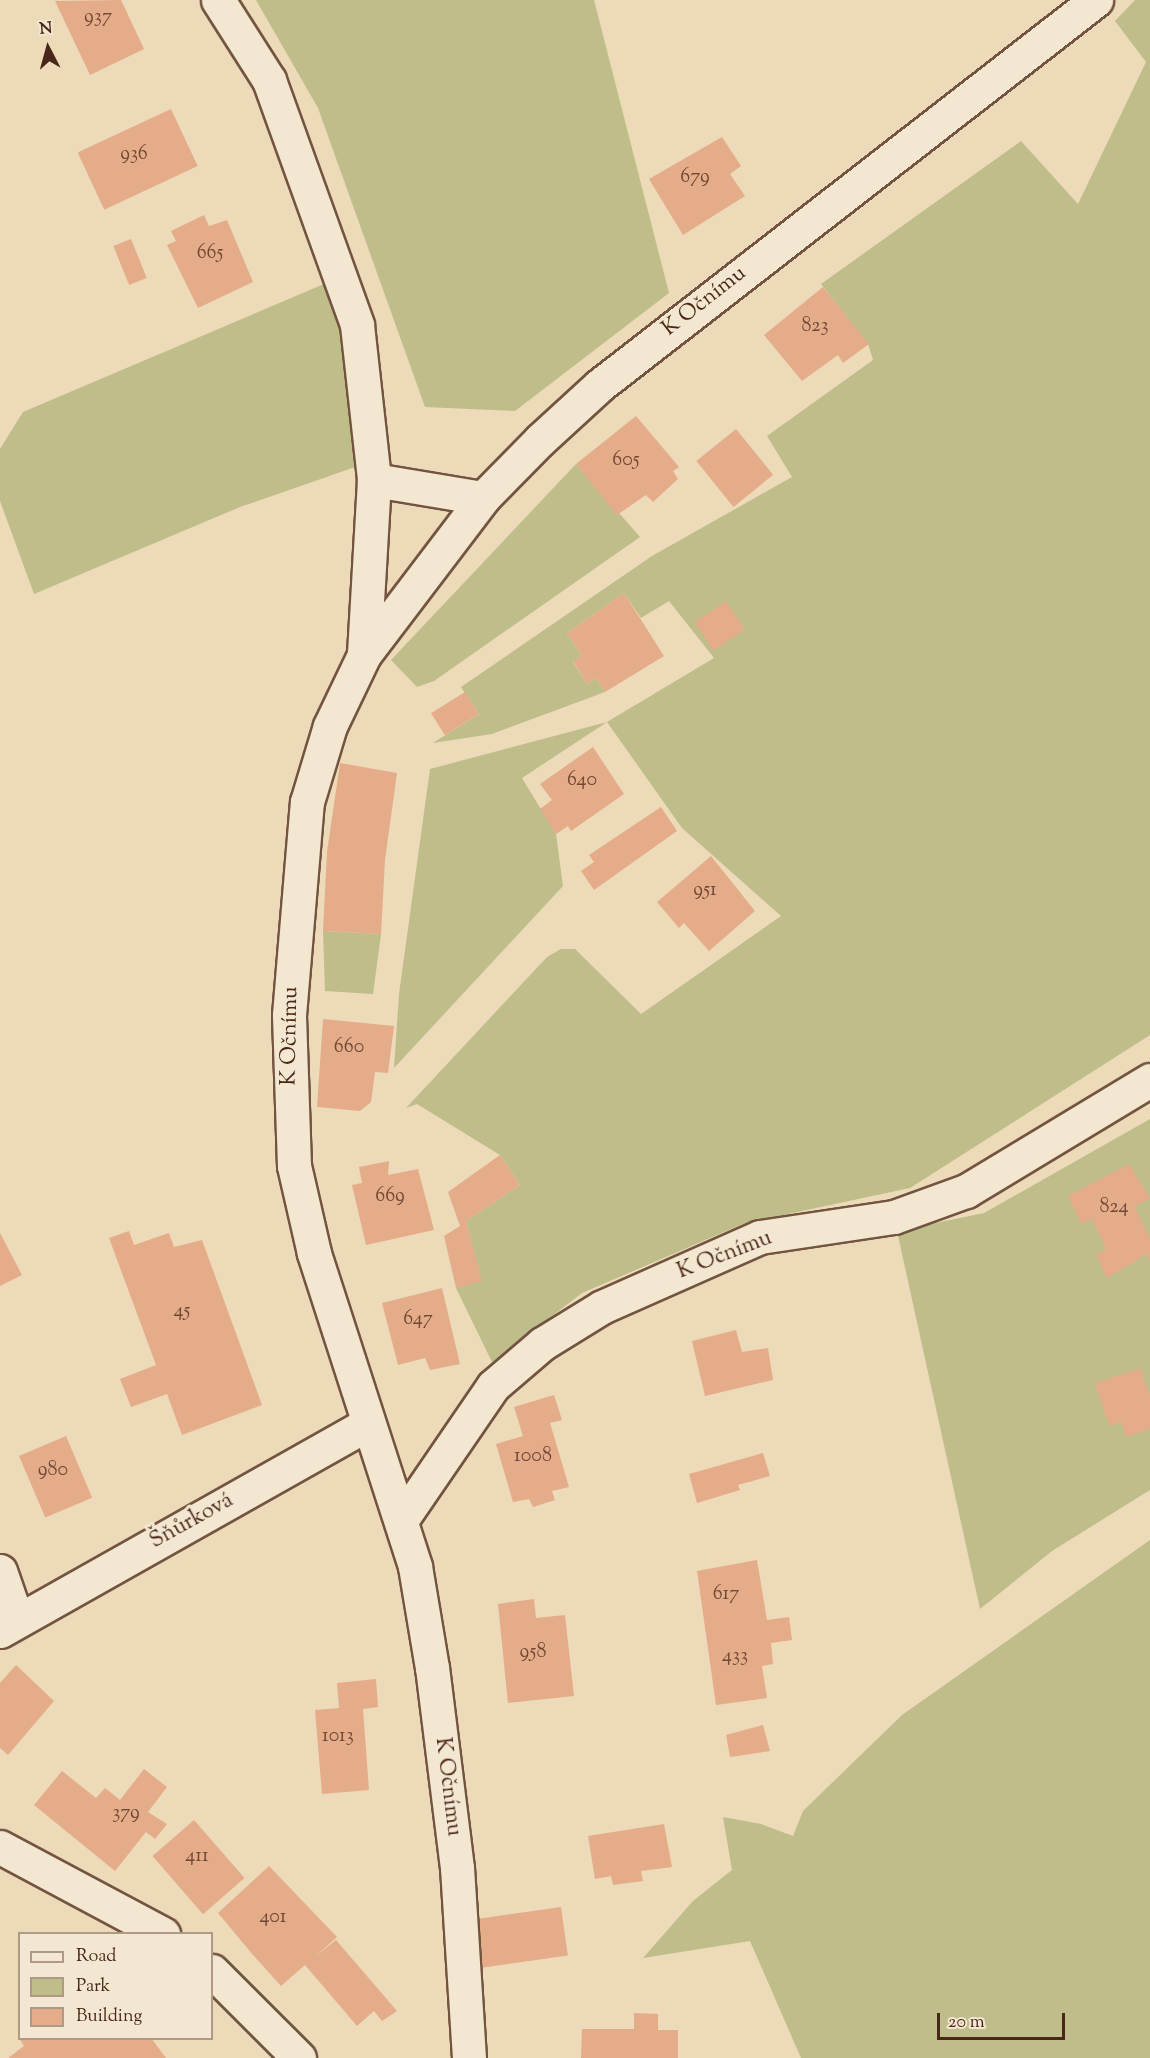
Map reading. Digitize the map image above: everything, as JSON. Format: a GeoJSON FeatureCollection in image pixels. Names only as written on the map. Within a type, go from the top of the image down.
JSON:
{"type":"FeatureCollection","features":[{"type":"Feature","properties":{"kind":"street","name":"K Očnímu"},"geometry":{"type":"LineString","coordinates":[[219,0],[269,80],[357,325],[374,480],[364,655]]}},
{"type":"Feature","properties":{"kind":"street","name":"K Očnímu"},"geometry":{"type":"LineString","coordinates":[[469,2058],[456,1856],[432,1668],[415,1566],[402,1519],[367,1424],[314,1253],[294,1166],[289,1038],[307,802],[330,726],[364,655],[483,498],[600,385],[1096,0]]}},
{"type":"Feature","properties":{"kind":"street"},"geometry":{"type":"LineString","coordinates":[[374,480],[483,498]]}},
{"type":"Feature","properties":{"kind":"street","name":"K Očnímu"},"geometry":{"type":"LineString","coordinates":[[402,1519],[493,1386],[542,1344],[602,1307],[760,1237],[894,1217],[966,1191],[1150,1080]]}},
{"type":"Feature","properties":{"kind":"street","name":"Šňůrková"},"geometry":{"type":"LineString","coordinates":[[0,1571],[8,1625],[367,1424]]}},
{"type":"Feature","properties":{"kind":"street"},"geometry":{"type":"LineString","coordinates":[[0,1847],[159,1932]]}},
{"type":"Feature","properties":{"kind":"street"},"geometry":{"type":"LineString","coordinates":[[213,1972],[299,2058]]}},
{"type":"Feature","properties":{"kind":"green space"},"geometry":{"type":"Polygon","coordinates":[[[256,0],[594,0],[669,293],[515,411],[425,407],[318,108],[256,0]]]}},
{"type":"Feature","properties":{"kind":"green space"},"geometry":{"type":"Polygon","coordinates":[[[1135,0],[1150,0],[1150,1035],[910,1188],[745,1223],[582,1293],[492,1362],[456,1288],[481,1280],[466,1221],[520,1185],[500,1155],[417,1104],[406,1108],[547,957],[561,949],[575,949],[641,1014],[781,916],[682,828],[607,722],[714,658],[669,601],[641,618],[624,593],[567,633],[582,656],[573,662],[587,684],[596,678],[605,692],[492,734],[433,743],[479,714],[461,687],[652,556],[792,477],[767,436],[873,360],[868,344],[821,284],[1021,141],[1078,204],[1146,62],[1115,21],[1135,0]]]}},
{"type":"Feature","properties":{"kind":"green space"},"geometry":{"type":"Polygon","coordinates":[[[324,284],[333,288],[361,465],[240,507],[34,594],[0,501],[0,449],[23,412],[324,284]]]}},
{"type":"Feature","properties":{"kind":"green space"},"geometry":{"type":"Polygon","coordinates":[[[576,464],[640,537],[434,681],[417,687],[391,660],[576,464]]]}},
{"type":"Feature","properties":{"kind":"green space"},"geometry":{"type":"Polygon","coordinates":[[[607,722],[522,778],[556,834],[563,886],[394,1068],[399,994],[430,769],[607,722]]]}},
{"type":"Feature","properties":{"kind":"green space"},"geometry":{"type":"Polygon","coordinates":[[[323,931],[381,934],[373,994],[325,991],[323,931]]]}},
{"type":"Feature","properties":{"kind":"green space"},"geometry":{"type":"Polygon","coordinates":[[[1150,1119],[1150,1490],[1052,1551],[980,1609],[897,1231],[984,1213],[1150,1119]]]}},
{"type":"Feature","properties":{"kind":"green space"},"geometry":{"type":"Polygon","coordinates":[[[1150,1540],[1150,2058],[801,2058],[750,1941],[643,1958],[693,1901],[732,1870],[723,1817],[761,1824],[793,1836],[803,1811],[902,1715],[1150,1540]]]}},
{"type":"Feature","properties":{"kind":"building"},"geometry":{"type":"Polygon","coordinates":[[[121,0],[144,49],[90,75],[55,1],[121,0]]]}},
{"type":"Feature","properties":{"kind":"building"},"geometry":{"type":"Polygon","coordinates":[[[171,109],[198,166],[104,210],[78,153],[171,109]]]}},
{"type":"Feature","properties":{"kind":"building"},"geometry":{"type":"Polygon","coordinates":[[[722,137],[741,166],[730,174],[745,196],[683,235],[649,179],[722,137]]]}},
{"type":"Feature","properties":{"kind":"building"},"geometry":{"type":"Polygon","coordinates":[[[204,215],[209,226],[227,220],[253,282],[198,308],[167,245],[176,241],[171,231],[204,215]]]}},
{"type":"Feature","properties":{"kind":"building"},"geometry":{"type":"Polygon","coordinates":[[[131,239],[147,278],[129,285],[113,246],[131,239]]]}},
{"type":"Feature","properties":{"kind":"building"},"geometry":{"type":"Polygon","coordinates":[[[823,287],[869,344],[843,363],[838,355],[802,381],[764,335],[823,287]]]}},
{"type":"Feature","properties":{"kind":"building"},"geometry":{"type":"Polygon","coordinates":[[[636,416],[679,467],[673,471],[678,479],[653,502],[646,495],[617,515],[576,464],[636,416]]]}},
{"type":"Feature","properties":{"kind":"building"},"geometry":{"type":"Polygon","coordinates":[[[736,429],[773,475],[733,507],[696,461],[736,429]]]}},
{"type":"Feature","properties":{"kind":"building"},"geometry":{"type":"Polygon","coordinates":[[[624,593],[664,656],[605,692],[596,678],[587,684],[573,661],[582,656],[567,633],[624,593]]]}},
{"type":"Feature","properties":{"kind":"building"},"geometry":{"type":"Polygon","coordinates":[[[726,601],[745,629],[714,650],[694,622],[726,601]]]}},
{"type":"Feature","properties":{"kind":"building"},"geometry":{"type":"Polygon","coordinates":[[[465,692],[479,714],[445,735],[431,713],[465,692]]]}},
{"type":"Feature","properties":{"kind":"building"},"geometry":{"type":"Polygon","coordinates":[[[593,747],[624,794],[571,831],[568,826],[556,834],[540,809],[552,800],[540,784],[593,747]]]}},
{"type":"Feature","properties":{"kind":"building"},"geometry":{"type":"Polygon","coordinates":[[[340,763],[397,773],[385,860],[381,934],[323,931],[327,852],[340,763]]]}},
{"type":"Feature","properties":{"kind":"building"},"geometry":{"type":"Polygon","coordinates":[[[661,807],[677,831],[594,890],[581,871],[594,862],[589,855],[661,807]]]}},
{"type":"Feature","properties":{"kind":"building"},"geometry":{"type":"Polygon","coordinates":[[[711,856],[755,911],[709,951],[684,923],[679,928],[657,902],[711,856]]]}},
{"type":"Feature","properties":{"kind":"building"},"geometry":{"type":"Polygon","coordinates":[[[323,1019],[394,1026],[388,1073],[375,1072],[371,1102],[360,1111],[317,1107],[323,1019]]]}},
{"type":"Feature","properties":{"kind":"building"},"geometry":{"type":"Polygon","coordinates":[[[500,1155],[520,1185],[466,1221],[482,1281],[456,1288],[444,1236],[460,1226],[448,1192],[500,1155]]]}},
{"type":"Feature","properties":{"kind":"building"},"geometry":{"type":"Polygon","coordinates":[[[389,1161],[388,1175],[418,1169],[434,1230],[366,1245],[352,1185],[362,1183],[359,1167],[389,1161]]]}},
{"type":"Feature","properties":{"kind":"building"},"geometry":{"type":"Polygon","coordinates":[[[1129,1164],[1150,1198],[1135,1207],[1150,1238],[1150,1261],[1147,1254],[1107,1278],[1096,1255],[1106,1249],[1092,1219],[1081,1224],[1068,1196],[1129,1164]]]}},
{"type":"Feature","properties":{"kind":"building"},"geometry":{"type":"Polygon","coordinates":[[[129,1231],[134,1245],[169,1233],[174,1247],[202,1240],[262,1405],[182,1435],[167,1394],[131,1407],[120,1379],[156,1365],[109,1238],[129,1231]]]}},
{"type":"Feature","properties":{"kind":"building"},"geometry":{"type":"Polygon","coordinates":[[[0,1233],[22,1275],[0,1286],[0,1233]]]}},
{"type":"Feature","properties":{"kind":"building"},"geometry":{"type":"Polygon","coordinates":[[[442,1288],[460,1364],[430,1370],[425,1358],[398,1365],[382,1303],[442,1288]]]}},
{"type":"Feature","properties":{"kind":"building"},"geometry":{"type":"Polygon","coordinates":[[[736,1330],[742,1352],[768,1348],[773,1380],[705,1396],[692,1341],[736,1330]]]}},
{"type":"Feature","properties":{"kind":"building"},"geometry":{"type":"Polygon","coordinates":[[[1140,1368],[1150,1396],[1150,1429],[1126,1437],[1121,1422],[1109,1426],[1095,1383],[1140,1368]]]}},
{"type":"Feature","properties":{"kind":"building"},"geometry":{"type":"Polygon","coordinates":[[[554,1395],[562,1420],[550,1423],[569,1487],[552,1491],[555,1500],[533,1507],[529,1499],[513,1502],[496,1444],[523,1436],[514,1407],[554,1395]]]}},
{"type":"Feature","properties":{"kind":"building"},"geometry":{"type":"Polygon","coordinates":[[[66,1436],[92,1498],[45,1518],[19,1456],[66,1436]]]}},
{"type":"Feature","properties":{"kind":"building"},"geometry":{"type":"Polygon","coordinates":[[[763,1453],[770,1476],[738,1485],[740,1490],[697,1503],[689,1474],[763,1453]]]}},
{"type":"Feature","properties":{"kind":"building"},"geometry":{"type":"Polygon","coordinates":[[[757,1560],[767,1620],[789,1617],[792,1640],[771,1643],[773,1664],[762,1666],[767,1698],[716,1705],[697,1571],[757,1560]]]}},
{"type":"Feature","properties":{"kind":"building"},"geometry":{"type":"Polygon","coordinates":[[[534,1599],[536,1618],[565,1615],[574,1696],[508,1703],[498,1604],[534,1599]]]}},
{"type":"Feature","properties":{"kind":"building"},"geometry":{"type":"Polygon","coordinates":[[[16,1665],[54,1701],[8,1755],[0,1748],[0,1683],[16,1665]]]}},
{"type":"Feature","properties":{"kind":"building"},"geometry":{"type":"Polygon","coordinates":[[[376,1679],[378,1707],[363,1709],[369,1790],[322,1794],[315,1710],[339,1708],[337,1683],[376,1679]]]}},
{"type":"Feature","properties":{"kind":"building"},"geometry":{"type":"Polygon","coordinates":[[[763,1725],[770,1751],[730,1757],[726,1735],[763,1725]]]}},
{"type":"Feature","properties":{"kind":"building"},"geometry":{"type":"Polygon","coordinates":[[[144,1769],[167,1787],[148,1812],[167,1824],[155,1839],[146,1832],[115,1871],[34,1805],[62,1771],[96,1798],[105,1788],[120,1800],[144,1769]]]}},
{"type":"Feature","properties":{"kind":"building"},"geometry":{"type":"Polygon","coordinates":[[[194,1820],[245,1878],[203,1914],[152,1856],[194,1820]]]}},
{"type":"Feature","properties":{"kind":"building"},"geometry":{"type":"Polygon","coordinates":[[[664,1824],[672,1867],[641,1871],[643,1881],[613,1885],[611,1876],[595,1879],[588,1836],[664,1824]]]}},
{"type":"Feature","properties":{"kind":"building"},"geometry":{"type":"Polygon","coordinates":[[[269,1866],[337,1937],[315,1957],[336,1940],[397,2011],[382,2021],[374,2011],[357,2026],[305,1965],[281,1986],[253,1955],[218,1913],[269,1866]]]}},
{"type":"Feature","properties":{"kind":"building"},"geometry":{"type":"Polygon","coordinates":[[[561,1907],[568,1956],[471,1969],[464,1921],[561,1907]]]}},
{"type":"Feature","properties":{"kind":"building"},"geometry":{"type":"Polygon","coordinates":[[[634,2013],[658,2014],[658,2030],[678,2030],[678,2058],[581,2058],[582,2029],[634,2029],[634,2013]]]}},
{"type":"Feature","properties":{"kind":"building"},"geometry":{"type":"Polygon","coordinates":[[[20,2040],[152,2040],[166,2058],[8,2058],[24,2046],[20,2040]]]}}]}
